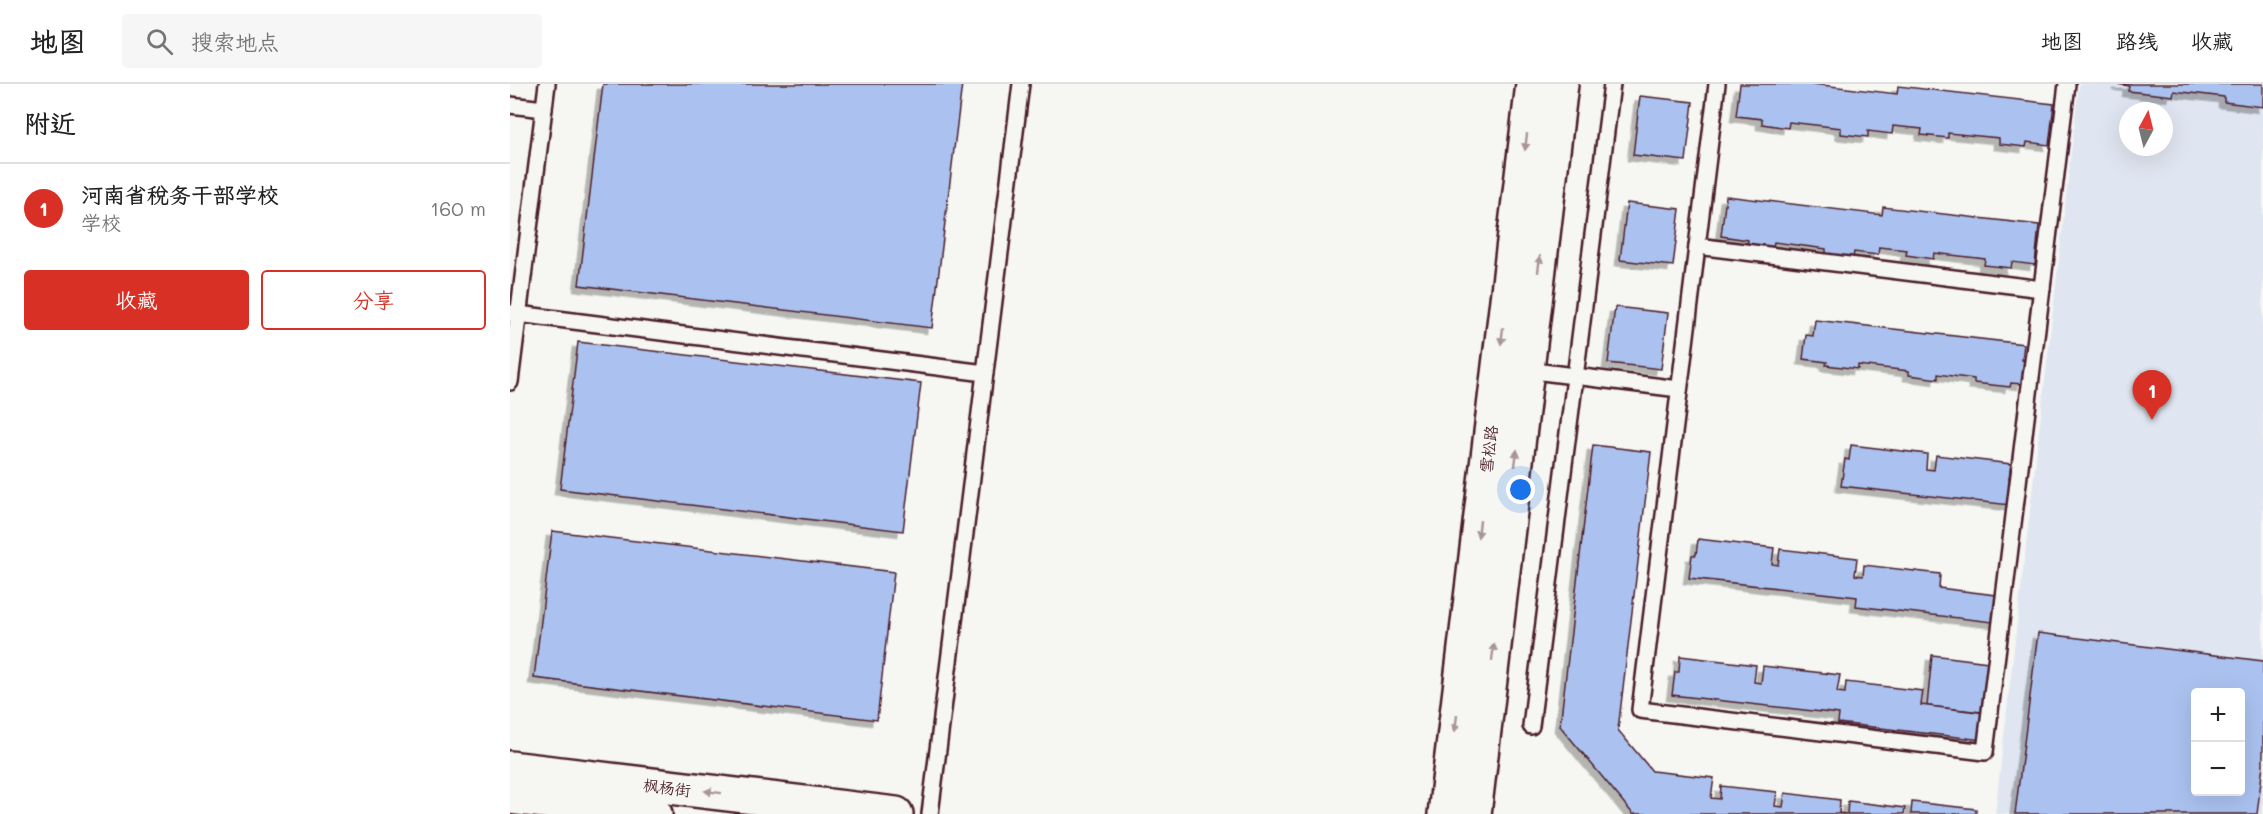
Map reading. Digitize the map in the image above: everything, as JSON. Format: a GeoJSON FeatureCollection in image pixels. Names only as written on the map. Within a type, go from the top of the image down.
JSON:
{"type":"FeatureCollection","features":[{"type":"Feature","properties":{"kind":"main road","name":"雪松路"},"geometry":{"type":"LineString","coordinates":[[1445,814],[1533,84]]}},
{"type":"Feature","properties":{"kind":"main road","name":"雪松路"},"geometry":{"type":"LineString","coordinates":[[1474,814],[1562,84]]}},
{"type":"Feature","properties":{"kind":"main road","name":"枫杨街"},"geometry":{"type":"LineString","coordinates":[[510,768],[896,814]]}},
{"type":"Feature","properties":{"kind":"main road","name":"枫杨街"},"geometry":{"type":"LineString","coordinates":[[510,797],[655,814]]}},
{"type":"Feature","properties":{"kind":"lane"},"geometry":{"type":"LineString","coordinates":[[510,382],[514,314],[547,84]]}},
{"type":"Feature","properties":{"kind":"lane"},"geometry":{"type":"LineString","coordinates":[[930,814],[1021,84]]}},
{"type":"Feature","properties":{"kind":"lane"},"geometry":{"type":"LineString","coordinates":[[1531,726],[1612,84]]}},
{"type":"Feature","properties":{"kind":"lane"},"geometry":{"type":"LineString","coordinates":[[1717,84],[1640,710],[1985,752],[2067,84]]}},
{"type":"Feature","properties":{"kind":"lane"},"geometry":{"type":"LineString","coordinates":[[510,105],[544,109]]}},
{"type":"Feature","properties":{"kind":"lane"},"geometry":{"type":"LineString","coordinates":[[1697,246],[2042,289]]}},
{"type":"Feature","properties":{"kind":"lane"},"geometry":{"type":"LineString","coordinates":[[514,314],[985,373]]}},
{"type":"Feature","properties":{"kind":"lane"},"geometry":{"type":"LineString","coordinates":[[1526,370],[1679,388]]}},
{"type":"Feature","properties":{"kind":"shaded area"},"geometry":{"type":"Polygon","coordinates":[[[2079,84],[2263,84],[2263,814],[1995,814],[2079,84]]]}},
{"type":"Feature","properties":{"kind":"building"},"geometry":{"type":"Polygon","coordinates":[[[603,84],[962,84],[932,328],[579,285],[603,84]]]}},
{"type":"Feature","properties":{"kind":"building"},"geometry":{"type":"Polygon","coordinates":[[[1740,84],[1813,84],[1897,94],[1898,86],[2054,104],[2049,145],[2027,142],[2026,147],[1999,144],[1999,138],[1948,133],[1948,138],[1921,135],[1922,129],[1893,126],[1892,134],[1868,131],[1868,137],[1841,134],[1841,128],[1789,122],[1788,128],[1762,124],[1762,119],[1736,116],[1740,84]]]}},
{"type":"Feature","properties":{"kind":"building"},"geometry":{"type":"Polygon","coordinates":[[[2117,84],[2263,84],[2263,107],[2224,102],[2224,97],[2174,91],[2173,96],[2128,91],[2129,86],[2117,84]]]}},
{"type":"Feature","properties":{"kind":"building"},"geometry":{"type":"Polygon","coordinates":[[[1640,96],[1693,102],[1686,161],[1633,155],[1640,96]]]}},
{"type":"Feature","properties":{"kind":"building"},"geometry":{"type":"Polygon","coordinates":[[[1726,196],[1882,215],[1883,207],[2039,225],[2035,265],[2012,262],[2011,268],[1984,265],[1985,259],[1934,253],[1933,259],[1906,255],[1907,250],[1879,247],[1878,255],[1854,252],[1853,258],[1826,255],[1826,249],[1774,242],[1773,248],[1747,245],[1748,240],[1721,236],[1726,196]]]}},
{"type":"Feature","properties":{"kind":"building"},"geometry":{"type":"Polygon","coordinates":[[[1627,203],[1680,209],[1673,266],[1620,260],[1627,203]]]}},
{"type":"Feature","properties":{"kind":"building"},"geometry":{"type":"Polygon","coordinates":[[[1615,307],[1668,313],[1661,369],[1608,363],[1615,307]]]}},
{"type":"Feature","properties":{"kind":"building"},"geometry":{"type":"Polygon","coordinates":[[[1815,320],[2024,344],[2023,384],[2011,383],[2010,387],[1974,383],[1974,379],[1938,374],[1938,379],[1909,375],[1909,371],[1858,365],[1858,369],[1803,359],[1806,335],[1813,336],[1815,320]]]}},
{"type":"Feature","properties":{"kind":"building"},"geometry":{"type":"Polygon","coordinates":[[[578,342],[921,383],[903,531],[560,489],[578,342]]]}},
{"type":"Feature","properties":{"kind":"building"},"geometry":{"type":"Polygon","coordinates":[[[1593,445],[1651,452],[1618,730],[1652,771],[1714,778],[1711,798],[1720,799],[1721,786],[1777,792],[1775,806],[1783,807],[1785,793],[1840,800],[1839,813],[1846,814],[1633,814],[1560,726],[1593,445]]]}},
{"type":"Feature","properties":{"kind":"building"},"geometry":{"type":"Polygon","coordinates":[[[1851,445],[1927,454],[1926,469],[1934,470],[1936,455],[2011,464],[2009,479],[2014,479],[2010,505],[1841,486],[1845,459],[1849,460],[1851,445]]]}},
{"type":"Feature","properties":{"kind":"building"},"geometry":{"type":"Polygon","coordinates":[[[552,531],[894,572],[877,720],[534,678],[552,531]]]}},
{"type":"Feature","properties":{"kind":"building"},"geometry":{"type":"Polygon","coordinates":[[[1698,539],[1774,548],[1772,564],[1778,565],[1780,549],[1857,558],[1855,575],[1863,576],[1864,565],[1940,574],[1939,588],[2004,596],[2001,623],[1856,606],[1857,597],[1689,578],[1692,555],[1696,555],[1698,539]]]}},
{"type":"Feature","properties":{"kind":"building"},"geometry":{"type":"Polygon","coordinates":[[[2038,633],[2263,661],[2263,765],[2257,814],[2015,814],[2038,633]]]}},
{"type":"Feature","properties":{"kind":"building"},"geometry":{"type":"Polygon","coordinates":[[[1932,655],[1988,662],[1982,712],[1927,706],[1932,655]]]}},
{"type":"Feature","properties":{"kind":"building"},"geometry":{"type":"Polygon","coordinates":[[[1680,656],[1756,665],[1754,682],[1761,683],[1763,666],[1840,675],[1837,692],[1845,693],[1846,682],[1923,691],[1921,705],[1986,713],[1983,740],[1838,723],[1839,714],[1672,695],[1675,672],[1679,672],[1680,656]]]}},
{"type":"Feature","properties":{"kind":"building"},"geometry":{"type":"Polygon","coordinates":[[[1848,801],[1905,808],[1904,814],[1847,814],[1848,801]]]}},
{"type":"Feature","properties":{"kind":"building"},"geometry":{"type":"Polygon","coordinates":[[[1912,802],[1976,809],[1976,814],[1911,814],[1912,802]]]}},
{"type":"Feature","properties":{"kind":"place","name":"河南省税务干部学校"},"geometry":{"type":"Point","coordinates":[2152,420]}}]}
